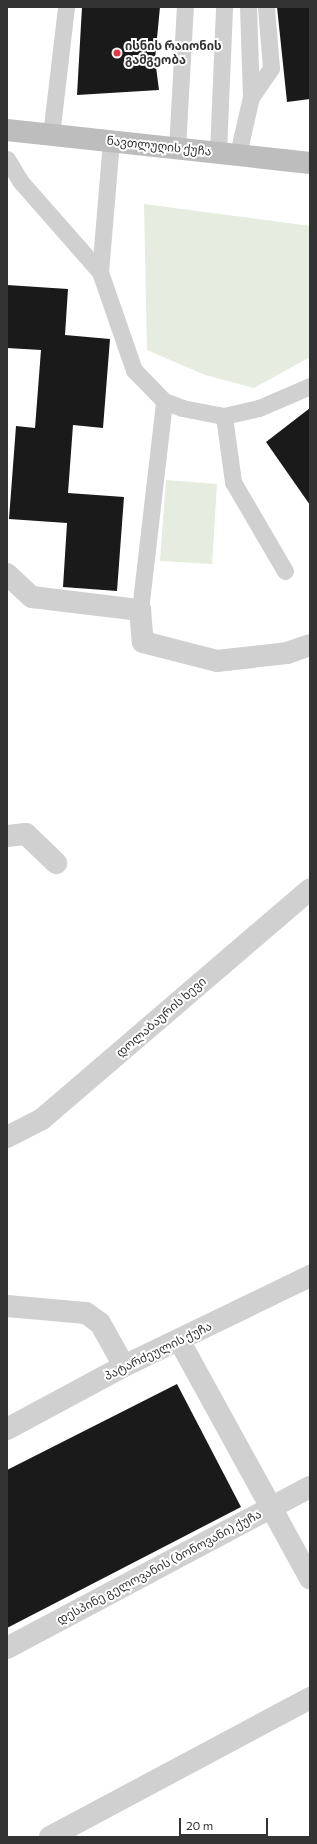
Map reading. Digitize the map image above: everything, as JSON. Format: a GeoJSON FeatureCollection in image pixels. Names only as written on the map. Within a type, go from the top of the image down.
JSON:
{"type":"FeatureCollection","features":[{"type":"Feature","properties":{"kind":"main road","name":"ნავთლუღის ქუჩა"},"geometry":{"type":"LineString","coordinates":[[7,130],[310,163]]}},
{"type":"Feature","properties":{"kind":"street"},"geometry":{"type":"LineString","coordinates":[[7,574],[32,597],[140,610],[143,642],[217,661],[287,653],[310,645]]}},
{"type":"Feature","properties":{"kind":"street"},"geometry":{"type":"LineString","coordinates":[[7,836],[26,834],[56,863]]}},
{"type":"Feature","properties":{"kind":"street","name":"დოლაბაურის ხევი"},"geometry":{"type":"LineString","coordinates":[[7,1137],[42,1119],[310,889]]}},
{"type":"Feature","properties":{"kind":"street","name":"პატარძეულის ქუჩა"},"geometry":{"type":"LineString","coordinates":[[7,1429],[124,1366],[310,1276]]}},
{"type":"Feature","properties":{"kind":"street"},"geometry":{"type":"LineString","coordinates":[[7,1306],[86,1313],[100,1323],[124,1366]]}},
{"type":"Feature","properties":{"kind":"street"},"geometry":{"type":"LineString","coordinates":[[179,1340],[310,1578]]}},
{"type":"Feature","properties":{"kind":"street","name":"დესპინე გელოვანის (ბონოვანი) ქუჩა"},"geometry":{"type":"LineString","coordinates":[[7,1648],[310,1487]]}},
{"type":"Feature","properties":{"kind":"street"},"geometry":{"type":"LineString","coordinates":[[50,1837],[310,1698]]}},
{"type":"Feature","properties":{"kind":"lane"},"geometry":{"type":"LineString","coordinates":[[51,135],[66,7]]}},
{"type":"Feature","properties":{"kind":"lane"},"geometry":{"type":"LineString","coordinates":[[177,148],[185,7]]}},
{"type":"Feature","properties":{"kind":"lane"},"geometry":{"type":"LineString","coordinates":[[224,7],[228,153]]}},
{"type":"Feature","properties":{"kind":"lane"},"geometry":{"type":"LineString","coordinates":[[248,7],[251,97]]}},
{"type":"Feature","properties":{"kind":"lane"},"geometry":{"type":"LineString","coordinates":[[228,153],[251,97],[271,68],[266,7]]}},
{"type":"Feature","properties":{"kind":"lane"},"geometry":{"type":"LineString","coordinates":[[100,272],[111,141]]}},
{"type":"Feature","properties":{"kind":"lane"},"geometry":{"type":"LineString","coordinates":[[7,159],[21,182],[100,272],[134,370],[164,401],[182,408],[224,416],[260,408],[310,386]]}},
{"type":"Feature","properties":{"kind":"lane"},"geometry":{"type":"LineString","coordinates":[[140,610],[164,401]]}},
{"type":"Feature","properties":{"kind":"lane"},"geometry":{"type":"LineString","coordinates":[[224,416],[233,482],[285,571]]}},
{"type":"Feature","properties":{"kind":"shaded area"},"geometry":{"type":"Polygon","coordinates":[[[144,204],[310,226],[310,357],[254,388],[205,375],[147,350],[144,204]]]}},
{"type":"Feature","properties":{"kind":"shaded area"},"geometry":{"type":"Polygon","coordinates":[[[166,480],[217,484],[212,564],[160,561],[166,480]]]}},
{"type":"Feature","properties":{"kind":"building","name":"ისნის რაიონის გამგეობა"},"geometry":{"type":"Polygon","coordinates":[[[82,7],[160,7],[155,59],[159,90],[77,95],[82,7]]]}},
{"type":"Feature","properties":{"kind":"building"},"geometry":{"type":"Polygon","coordinates":[[[277,7],[310,7],[310,99],[287,102],[277,7]]]}},
{"type":"Feature","properties":{"kind":"building"},"geometry":{"type":"Polygon","coordinates":[[[7,285],[68,289],[65,335],[110,339],[103,428],[73,425],[68,493],[124,497],[117,591],[63,587],[67,523],[9,519],[16,426],[35,428],[41,350],[7,348],[7,285]]]}},
{"type":"Feature","properties":{"kind":"building"},"geometry":{"type":"Polygon","coordinates":[[[310,408],[310,505],[266,442],[310,408]]]}},
{"type":"Feature","properties":{"kind":"building"},"geometry":{"type":"Polygon","coordinates":[[[177,1384],[241,1507],[7,1628],[7,1470],[177,1384]]]}},
{"type":"Feature","properties":{"kind":"place","name":"ისნის რაიონის გამგეობა"},"geometry":{"type":"Point","coordinates":[117,53]}}]}
